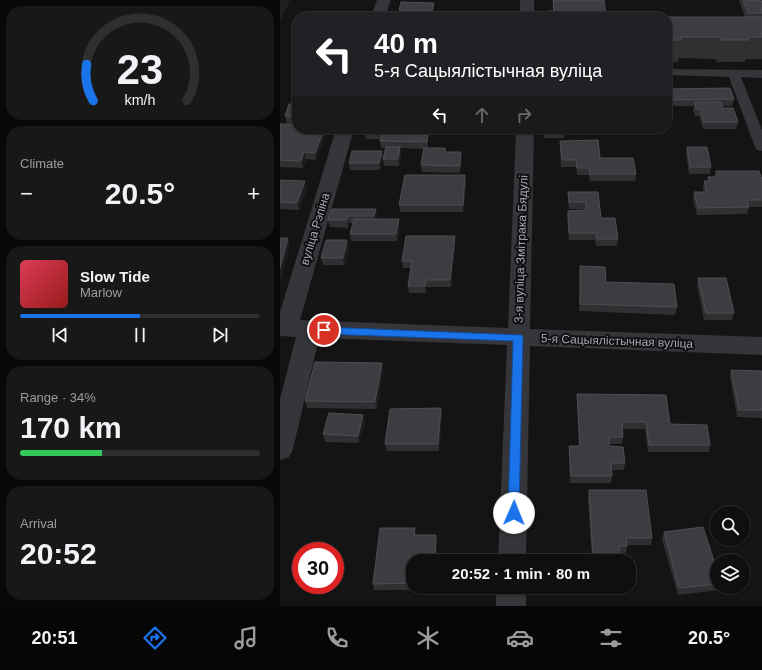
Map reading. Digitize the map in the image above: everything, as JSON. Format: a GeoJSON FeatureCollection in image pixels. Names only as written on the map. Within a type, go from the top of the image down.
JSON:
{"type":"FeatureCollection","features":[{"type":"Feature","properties":{"kind":"street"},"geometry":{"type":"LineString","coordinates":[[380,12],[384,0]]}},
{"type":"Feature","properties":{"kind":"street"},"geometry":{"type":"LineString","coordinates":[[526,12],[527,0]]}},
{"type":"Feature","properties":{"kind":"street","name":"вуліца Рэпіна"},"geometry":{"type":"LineString","coordinates":[[283,329],[343,134]]}},
{"type":"Feature","properties":{"kind":"street","name":"3-я вуліца Змітрака Бядулі"},"geometry":{"type":"LineString","coordinates":[[512,554],[525,134]]}},
{"type":"Feature","properties":{"kind":"street","name":"5-я Сацыялістычная вуліца"},"geometry":{"type":"LineString","coordinates":[[283,329],[762,346]]}},
{"type":"Feature","properties":{"kind":"street"},"geometry":{"type":"LineString","coordinates":[[280,449],[310,330]]}},
{"type":"Feature","properties":{"kind":"street"},"geometry":{"type":"LineString","coordinates":[[511,606],[512,594]]}},
{"type":"Feature","properties":{"kind":"lane"},"geometry":{"type":"LineString","coordinates":[[672,72],[762,74]]}},
{"type":"Feature","properties":{"kind":"lane"},"geometry":{"type":"LineString","coordinates":[[734,74],[762,147]]}},
{"type":"Feature","properties":{"kind":"building"},"geometry":{"type":"Polygon","coordinates":[[[553,0],[604,0],[605,12],[547,11],[554,11],[553,0]]]}},
{"type":"Feature","properties":{"kind":"building"},"geometry":{"type":"Polygon","coordinates":[[[743,0],[761,0],[762,13],[748,13],[743,0]]]}},
{"type":"Feature","properties":{"kind":"building"},"geometry":{"type":"Polygon","coordinates":[[[401,2],[434,3],[432,11],[399,10],[401,2]]]}},
{"type":"Feature","properties":{"kind":"building"},"geometry":{"type":"Polygon","coordinates":[[[672,17],[762,17],[762,37],[748,37],[749,40],[721,40],[720,37],[680,37],[681,40],[672,40],[672,17]]]}},
{"type":"Feature","properties":{"kind":"building"},"geometry":{"type":"Polygon","coordinates":[[[730,88],[734,99],[672,100],[672,89],[730,88]]]}},
{"type":"Feature","properties":{"kind":"building"},"geometry":{"type":"Polygon","coordinates":[[[695,102],[721,102],[723,108],[733,108],[738,122],[704,122],[700,109],[696,109],[695,102]]]}},
{"type":"Feature","properties":{"kind":"building"},"geometry":{"type":"Polygon","coordinates":[[[289,104],[292,104],[292,116],[285,116],[289,104]]]}},
{"type":"Feature","properties":{"kind":"building"},"geometry":{"type":"Polygon","coordinates":[[[280,124],[292,124],[292,134],[322,134],[315,153],[304,152],[301,161],[280,160],[280,124]]]}},
{"type":"Feature","properties":{"kind":"building"},"geometry":{"type":"Polygon","coordinates":[[[382,135],[428,135],[427,142],[380,141],[382,135]]]}},
{"type":"Feature","properties":{"kind":"building"},"geometry":{"type":"Polygon","coordinates":[[[598,140],[600,158],[633,158],[636,174],[590,174],[589,168],[577,168],[576,160],[562,160],[560,141],[598,140]]]}},
{"type":"Feature","properties":{"kind":"building"},"geometry":{"type":"Polygon","coordinates":[[[386,147],[400,147],[398,159],[383,159],[386,147]]]}},
{"type":"Feature","properties":{"kind":"building"},"geometry":{"type":"Polygon","coordinates":[[[687,147],[707,147],[711,167],[690,167],[687,147]]]}},
{"type":"Feature","properties":{"kind":"building"},"geometry":{"type":"Polygon","coordinates":[[[424,148],[445,148],[445,152],[461,152],[460,166],[421,165],[424,148]]]}},
{"type":"Feature","properties":{"kind":"building"},"geometry":{"type":"Polygon","coordinates":[[[352,151],[382,151],[379,163],[349,163],[352,151]]]}},
{"type":"Feature","properties":{"kind":"building"},"geometry":{"type":"Polygon","coordinates":[[[716,171],[759,171],[762,179],[762,200],[747,200],[749,207],[698,208],[694,192],[707,192],[704,181],[709,181],[708,177],[717,177],[716,171]]]}},
{"type":"Feature","properties":{"kind":"building"},"geometry":{"type":"Polygon","coordinates":[[[405,175],[465,175],[463,205],[399,205],[405,175]]]}},
{"type":"Feature","properties":{"kind":"building"},"geometry":{"type":"Polygon","coordinates":[[[280,180],[305,181],[297,203],[280,202],[280,180]]]}},
{"type":"Feature","properties":{"kind":"building"},"geometry":{"type":"Polygon","coordinates":[[[568,192],[598,192],[601,218],[615,218],[618,239],[597,239],[596,233],[569,233],[568,211],[586,210],[586,202],[569,202],[568,192]]]}},
{"type":"Feature","properties":{"kind":"building"},"geometry":{"type":"Polygon","coordinates":[[[332,209],[376,209],[374,216],[348,216],[347,220],[328,220],[332,209]]]}},
{"type":"Feature","properties":{"kind":"building"},"geometry":{"type":"Polygon","coordinates":[[[354,219],[399,219],[396,234],[350,234],[354,219]]]}},
{"type":"Feature","properties":{"kind":"building"},"geometry":{"type":"Polygon","coordinates":[[[406,236],[455,236],[450,280],[426,280],[425,286],[408,286],[412,261],[402,261],[406,236]]]}},
{"type":"Feature","properties":{"kind":"building"},"geometry":{"type":"Polygon","coordinates":[[[280,238],[288,238],[280,268],[280,238]]]}},
{"type":"Feature","properties":{"kind":"building"},"geometry":{"type":"Polygon","coordinates":[[[326,240],[347,240],[343,258],[321,258],[326,240]]]}},
{"type":"Feature","properties":{"kind":"building"},"geometry":{"type":"Polygon","coordinates":[[[580,266],[605,267],[606,282],[674,284],[677,307],[580,304],[580,266]]]}},
{"type":"Feature","properties":{"kind":"building"},"geometry":{"type":"Polygon","coordinates":[[[698,278],[726,278],[734,313],[706,313],[698,278]]]}},
{"type":"Feature","properties":{"kind":"building"},"geometry":{"type":"Polygon","coordinates":[[[315,362],[382,363],[375,402],[305,401],[315,362]]]}},
{"type":"Feature","properties":{"kind":"building"},"geometry":{"type":"Polygon","coordinates":[[[731,370],[762,371],[762,410],[739,410],[731,370]]]}},
{"type":"Feature","properties":{"kind":"building"},"geometry":{"type":"Polygon","coordinates":[[[577,394],[666,395],[670,424],[707,425],[710,445],[649,445],[646,422],[622,422],[623,437],[609,437],[609,446],[623,447],[625,463],[611,463],[612,476],[571,476],[569,446],[580,446],[577,394]]]}},
{"type":"Feature","properties":{"kind":"building"},"geometry":{"type":"Polygon","coordinates":[[[441,408],[438,444],[385,444],[390,409],[441,408]]]}},
{"type":"Feature","properties":{"kind":"building"},"geometry":{"type":"Polygon","coordinates":[[[329,413],[363,415],[358,436],[323,434],[329,413]]]}},
{"type":"Feature","properties":{"kind":"building"},"geometry":{"type":"Polygon","coordinates":[[[589,490],[646,490],[652,538],[626,538],[627,546],[619,546],[620,554],[593,554],[589,490]]]}},
{"type":"Feature","properties":{"kind":"building"},"geometry":{"type":"Polygon","coordinates":[[[703,527],[712,554],[710,554],[710,585],[679,588],[664,532],[703,527]]]}},
{"type":"Feature","properties":{"kind":"building"},"geometry":{"type":"Polygon","coordinates":[[[380,528],[415,528],[414,535],[436,535],[435,554],[406,554],[406,583],[373,584],[380,528]]]}},
{"type":"Feature","properties":{"kind":"route"},"geometry":{"type":"LineString","coordinates":[[324,330],[518,338],[514,513]]}}]}
